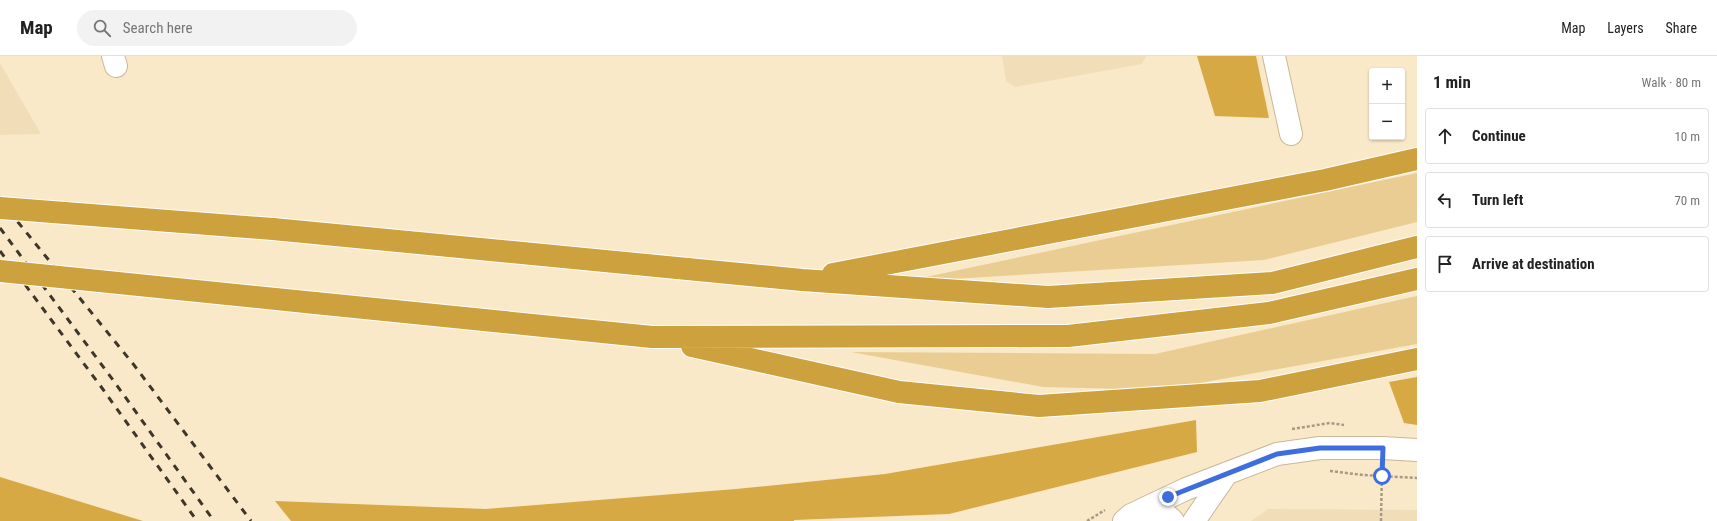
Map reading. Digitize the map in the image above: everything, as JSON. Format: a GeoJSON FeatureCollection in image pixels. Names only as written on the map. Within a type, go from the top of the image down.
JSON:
{"type":"FeatureCollection","features":[{"type":"Feature","properties":{"kind":"highway"},"geometry":{"type":"LineString","coordinates":[[802,280],[1325,180],[1417,159]]}},
{"type":"Feature","properties":{"kind":"highway"},"geometry":{"type":"LineString","coordinates":[[0,208],[273,229],[802,280],[1048,297],[1272,282],[1417,247]]}},
{"type":"Feature","properties":{"kind":"highway"},"geometry":{"type":"LineString","coordinates":[[0,270],[652,337],[1068,336],[1269,314],[1417,279]]}},
{"type":"Feature","properties":{"kind":"highway"},"geometry":{"type":"LineString","coordinates":[[652,337],[899,392],[1039,406],[1260,391],[1417,359]]}},
{"type":"Feature","properties":{"kind":"street"},"geometry":{"type":"LineString","coordinates":[[1274,56],[1291,134]]}},
{"type":"Feature","properties":{"kind":"street"},"geometry":{"type":"LineString","coordinates":[[1133,516],[1168,497],[1272,456],[1298,450],[1327,447],[1417,450]]}},
{"type":"Feature","properties":{"kind":"street"},"geometry":{"type":"LineString","coordinates":[[1194,521],[1226,473]]}},
{"type":"Feature","properties":{"kind":"street"},"geometry":{"type":"LineString","coordinates":[[1133,516],[1159,512],[1166,515],[1173,521]]}},
{"type":"Feature","properties":{"kind":"path"},"geometry":{"type":"LineString","coordinates":[[1381,521],[1383,448]]}},
{"type":"Feature","properties":{"kind":"path"},"geometry":{"type":"LineString","coordinates":[[1324,470],[1417,478]]}},
{"type":"Feature","properties":{"kind":"shaded area"},"geometry":{"type":"Polygon","coordinates":[[[1002,56],[1146,56],[1142,64],[1015,87],[1006,81],[1002,56]]]}},
{"type":"Feature","properties":{"kind":"shaded area"},"geometry":{"type":"Polygon","coordinates":[[[1197,56],[1256,56],[1269,118],[1215,116],[1197,56]]]}},
{"type":"Feature","properties":{"kind":"shaded area"},"geometry":{"type":"Polygon","coordinates":[[[0,63],[41,134],[0,135],[0,63]]]}},
{"type":"Feature","properties":{"kind":"shaded area"},"geometry":{"type":"Polygon","coordinates":[[[1417,173],[1417,222],[1264,260],[902,282],[1417,173]]]}},
{"type":"Feature","properties":{"kind":"shaded area"},"geometry":{"type":"Polygon","coordinates":[[[1417,296],[1417,344],[1161,390],[1043,387],[851,352],[1155,354],[1417,296]]]}},
{"type":"Feature","properties":{"kind":"shaded area"},"geometry":{"type":"Polygon","coordinates":[[[1417,377],[1417,425],[1404,423],[1389,382],[1417,377]]]}},
{"type":"Feature","properties":{"kind":"shaded area"},"geometry":{"type":"Polygon","coordinates":[[[1196,420],[1197,452],[949,514],[794,521],[291,521],[275,501],[486,509],[736,489],[885,474],[1196,420]]]}},
{"type":"Feature","properties":{"kind":"shaded area"},"geometry":{"type":"Polygon","coordinates":[[[0,477],[143,521],[0,521],[0,477]]]}},
{"type":"Feature","properties":{"kind":"shaded area"},"geometry":{"type":"Polygon","coordinates":[[[1268,509],[1417,510],[1417,521],[1251,521],[1268,509]]]}},
{"type":"Feature","properties":{"kind":"railway"},"geometry":{"type":"LineString","coordinates":[[0,200],[134,365],[251,521]]}},
{"type":"Feature","properties":{"kind":"railway"},"geometry":{"type":"LineString","coordinates":[[0,228],[113,380],[214,521]]}},
{"type":"Feature","properties":{"kind":"railway"},"geometry":{"type":"LineString","coordinates":[[0,251],[102,388],[197,521]]}},
{"type":"Feature","properties":{"kind":"route"},"geometry":{"type":"LineString","coordinates":[[1168,497],[1262,459],[1277,454],[1298,450],[1341,447],[1383,448],[1382,476]]}}]}
